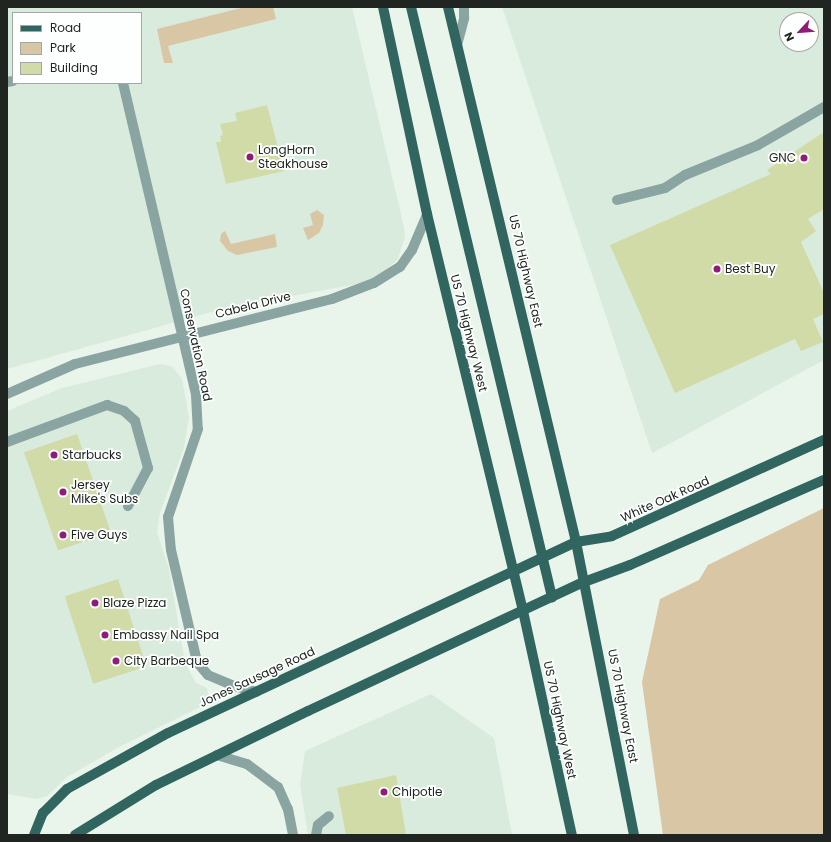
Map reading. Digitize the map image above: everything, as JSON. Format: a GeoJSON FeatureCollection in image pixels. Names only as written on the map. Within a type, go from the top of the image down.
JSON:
{"type":"FeatureCollection","features":[{"type":"Feature","properties":{"kind":"main road","name":"US 70 Highway West"},"geometry":{"type":"LineString","coordinates":[[382,7],[427,214],[513,572],[572,835]]}},
{"type":"Feature","properties":{"kind":"main road"},"geometry":{"type":"LineString","coordinates":[[411,7],[541,559],[552,597]]}},
{"type":"Feature","properties":{"kind":"main road","name":"US 70 Highway East"},"geometry":{"type":"LineString","coordinates":[[448,7],[576,542],[634,835]]}},
{"type":"Feature","properties":{"kind":"main road","name":"White Oak Road"},"geometry":{"type":"LineString","coordinates":[[513,572],[576,542],[612,536],[631,529],[824,440]]}},
{"type":"Feature","properties":{"kind":"main road"},"geometry":{"type":"LineString","coordinates":[[75,835],[156,785],[217,755],[584,582],[630,565],[824,480]]}},
{"type":"Feature","properties":{"kind":"main road","name":"Jones Sausage Road"},"geometry":{"type":"LineString","coordinates":[[34,835],[43,813],[67,789],[168,733],[513,572]]}},
{"type":"Feature","properties":{"kind":"street"},"geometry":{"type":"LineString","coordinates":[[457,44],[464,18],[464,7]]}},
{"type":"Feature","properties":{"kind":"street","name":"Conservation Road"},"geometry":{"type":"LineString","coordinates":[[123,84],[196,394],[198,429],[168,517],[171,550],[198,662],[208,675],[234,686],[256,692]]}},
{"type":"Feature","properties":{"kind":"street"},"geometry":{"type":"LineString","coordinates":[[617,200],[665,188],[684,175],[758,145],[824,107]]}},
{"type":"Feature","properties":{"kind":"street","name":"Cabela Drive"},"geometry":{"type":"LineString","coordinates":[[7,394],[75,364],[332,299],[374,283],[400,267],[412,250],[427,214]]}},
{"type":"Feature","properties":{"kind":"street"},"geometry":{"type":"LineString","coordinates":[[7,442],[107,405],[124,411],[135,421],[148,468],[128,506]]}},
{"type":"Feature","properties":{"kind":"street"},"geometry":{"type":"LineString","coordinates":[[217,755],[247,764],[278,787],[288,809],[293,835]]}},
{"type":"Feature","properties":{"kind":"street"},"geometry":{"type":"LineString","coordinates":[[316,835],[318,825],[329,816]]}},
{"type":"Feature","properties":{"kind":"shaded area"},"geometry":{"type":"Polygon","coordinates":[[[7,7],[352,7],[404,227],[405,237],[398,259],[382,274],[369,282],[230,307],[7,369],[7,7]]]}},
{"type":"Feature","properties":{"kind":"shaded area"},"geometry":{"type":"Polygon","coordinates":[[[502,7],[824,7],[824,360],[652,453],[502,7]]]}},
{"type":"Feature","properties":{"kind":"shaded area"},"geometry":{"type":"Polygon","coordinates":[[[160,364],[172,366],[182,379],[189,417],[184,448],[160,513],[157,532],[169,569],[185,663],[196,683],[207,688],[210,702],[119,747],[67,777],[47,796],[36,799],[7,794],[7,411],[62,388],[160,364]]]}},
{"type":"Feature","properties":{"kind":"shaded area"},"geometry":{"type":"Polygon","coordinates":[[[431,694],[494,738],[512,835],[308,835],[300,785],[305,751],[431,694]]]}},
{"type":"Feature","properties":{"kind":"green space"},"geometry":{"type":"Polygon","coordinates":[[[245,7],[273,7],[276,19],[168,46],[173,63],[164,63],[157,29],[245,7]]]}},
{"type":"Feature","properties":{"kind":"green space"},"geometry":{"type":"Polygon","coordinates":[[[317,210],[324,215],[323,225],[319,233],[308,240],[303,228],[313,225],[310,214],[317,210]]]}},
{"type":"Feature","properties":{"kind":"green space"},"geometry":{"type":"Polygon","coordinates":[[[225,231],[231,244],[275,234],[277,247],[237,255],[228,251],[220,241],[221,234],[225,231]]]}},
{"type":"Feature","properties":{"kind":"green space"},"geometry":{"type":"Polygon","coordinates":[[[824,508],[824,835],[663,835],[642,682],[660,599],[699,580],[708,565],[824,508]]]}},
{"type":"Feature","properties":{"kind":"building","name":"LongHorn Steakhouse"},"geometry":{"type":"Polygon","coordinates":[[[267,105],[284,171],[226,184],[216,142],[221,142],[220,136],[223,135],[220,124],[237,121],[235,113],[267,105]]]}},
{"type":"Feature","properties":{"kind":"building","name":"Best Buy"},"geometry":{"type":"Polygon","coordinates":[[[824,132],[824,209],[808,219],[816,231],[801,242],[824,293],[824,314],[813,319],[823,342],[801,351],[795,339],[675,393],[610,245],[771,174],[767,170],[824,132]]]}},
{"type":"Feature","properties":{"kind":"building"},"geometry":{"type":"Polygon","coordinates":[[[77,434],[111,532],[58,551],[24,452],[77,434]]]}},
{"type":"Feature","properties":{"kind":"building"},"geometry":{"type":"Polygon","coordinates":[[[118,579],[146,666],[93,684],[65,596],[118,579]]]}},
{"type":"Feature","properties":{"kind":"building"},"geometry":{"type":"Polygon","coordinates":[[[396,775],[406,835],[346,835],[337,788],[396,775]]]}},
{"type":"Feature","properties":{"kind":"place","name":"LongHorn Steakhouse"},"geometry":{"type":"Point","coordinates":[250,157]}},
{"type":"Feature","properties":{"kind":"place","name":"GNC"},"geometry":{"type":"Point","coordinates":[804,158]}},
{"type":"Feature","properties":{"kind":"place","name":"Best Buy"},"geometry":{"type":"Point","coordinates":[717,269]}},
{"type":"Feature","properties":{"kind":"place","name":"Starbucks"},"geometry":{"type":"Point","coordinates":[54,455]}},
{"type":"Feature","properties":{"kind":"place","name":"Jersey Mike's Subs"},"geometry":{"type":"Point","coordinates":[63,492]}},
{"type":"Feature","properties":{"kind":"place","name":"Five Guys"},"geometry":{"type":"Point","coordinates":[63,535]}},
{"type":"Feature","properties":{"kind":"place","name":"Blaze Pizza"},"geometry":{"type":"Point","coordinates":[95,603]}},
{"type":"Feature","properties":{"kind":"place","name":"Embassy Nail Spa"},"geometry":{"type":"Point","coordinates":[105,635]}},
{"type":"Feature","properties":{"kind":"place","name":"City Barbeque"},"geometry":{"type":"Point","coordinates":[116,661]}},
{"type":"Feature","properties":{"kind":"place","name":"Chipotle"},"geometry":{"type":"Point","coordinates":[384,792]}}]}
